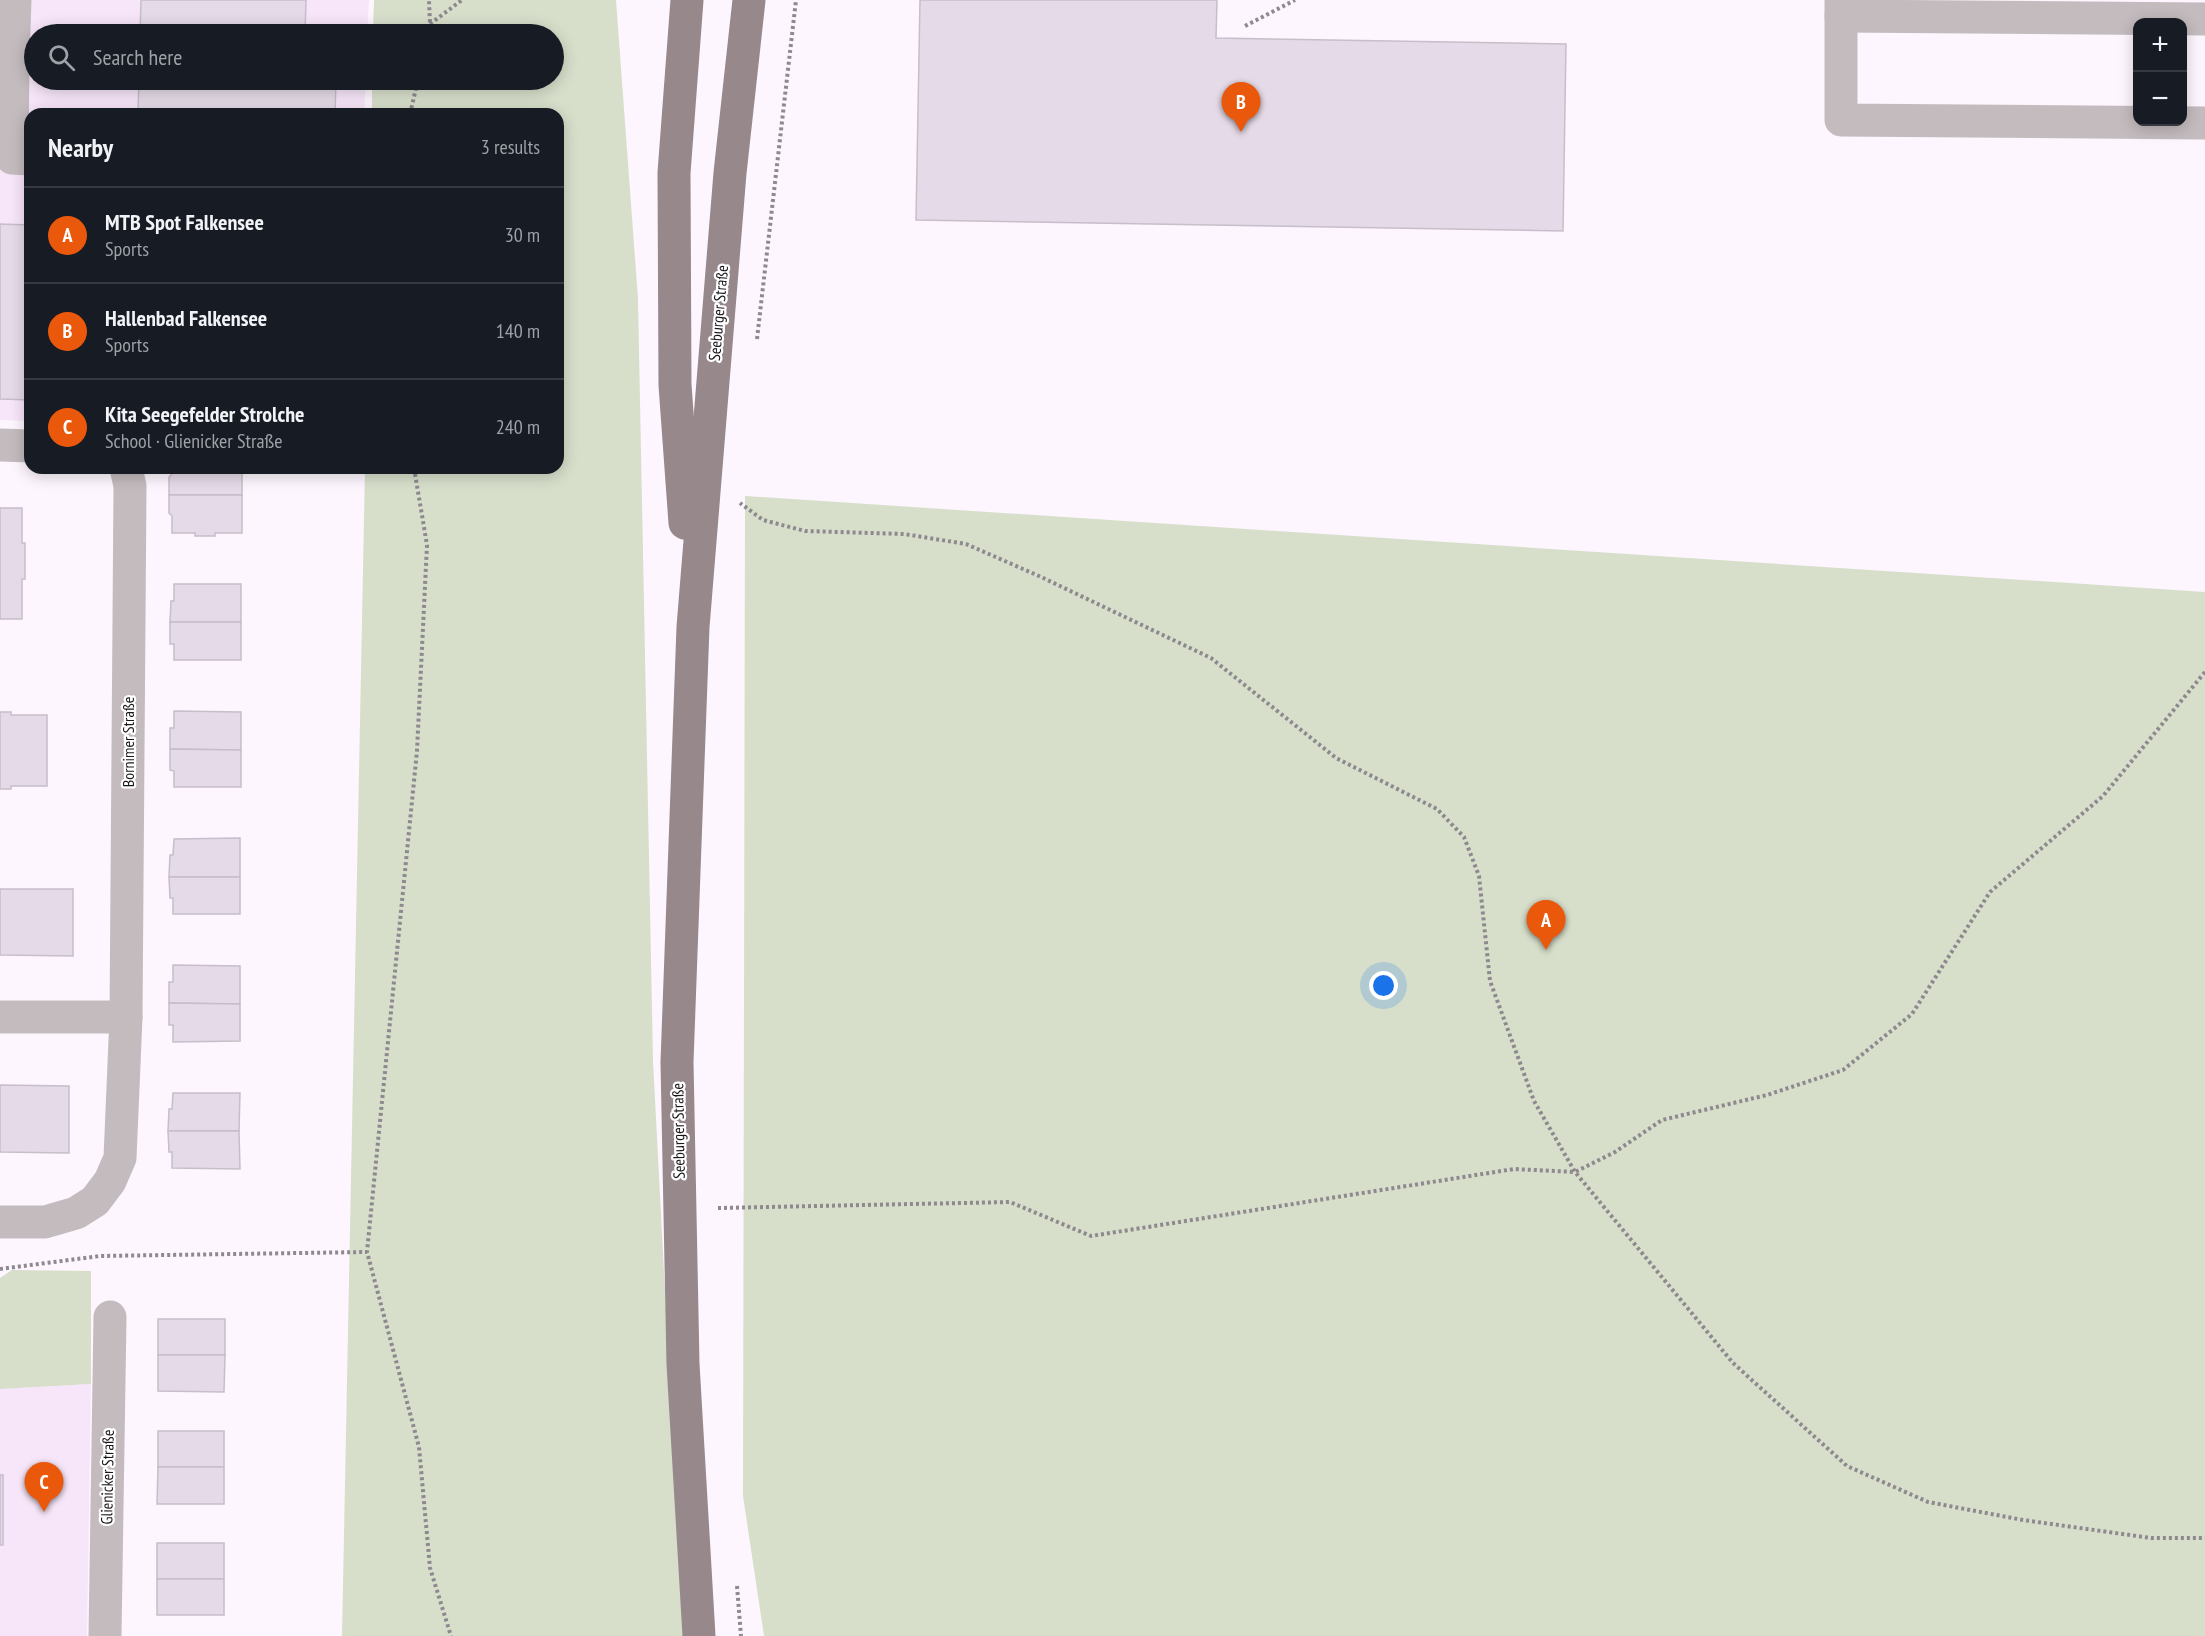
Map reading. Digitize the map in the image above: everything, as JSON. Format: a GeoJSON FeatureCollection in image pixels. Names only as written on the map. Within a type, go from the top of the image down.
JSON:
{"type":"FeatureCollection","features":[{"type":"Feature","properties":{"kind":"main road","name":"Seeburger Straße"},"geometry":{"type":"LineString","coordinates":[[687,0],[674,173],[675,385],[693,627]]}},
{"type":"Feature","properties":{"kind":"main road","name":"Seeburger Straße"},"geometry":{"type":"LineString","coordinates":[[699,1636],[683,1364],[677,1062],[693,627],[730,173],[749,0]]}},
{"type":"Feature","properties":{"kind":"street"},"geometry":{"type":"LineString","coordinates":[[15,0],[7,59],[12,158],[24,159]]}},
{"type":"Feature","properties":{"kind":"street"},"geometry":{"type":"LineString","coordinates":[[2205,19],[1841,8],[1841,120],[2205,123]]}},
{"type":"Feature","properties":{"kind":"street"},"geometry":{"type":"LineString","coordinates":[[0,445],[24,446]]}},
{"type":"Feature","properties":{"kind":"street","name":"Bornimer Straße"},"geometry":{"type":"LineString","coordinates":[[0,1222],[45,1222],[76,1213],[95,1201],[110,1181],[120,1158],[126,1017],[130,486],[127,474]]}},
{"type":"Feature","properties":{"kind":"street"},"geometry":{"type":"LineString","coordinates":[[0,1017],[126,1017]]}},
{"type":"Feature","properties":{"kind":"street","name":"Glienicker Straße"},"geometry":{"type":"LineString","coordinates":[[105,1636],[110,1317]]}},
{"type":"Feature","properties":{"kind":"path"},"geometry":{"type":"LineString","coordinates":[[429,0],[430,24]]}},
{"type":"Feature","properties":{"kind":"path"},"geometry":{"type":"LineString","coordinates":[[430,24],[462,0]]}},
{"type":"Feature","properties":{"kind":"path"},"geometry":{"type":"LineString","coordinates":[[756,348],[796,0]]}},
{"type":"Feature","properties":{"kind":"path"},"geometry":{"type":"LineString","coordinates":[[1245,26],[1295,0]]}},
{"type":"Feature","properties":{"kind":"path"},"geometry":{"type":"LineString","coordinates":[[412,108],[416,90]]}},
{"type":"Feature","properties":{"kind":"path"},"geometry":{"type":"LineString","coordinates":[[415,474],[428,545],[417,751],[367,1252],[419,1447],[430,1568],[451,1636]]}},
{"type":"Feature","properties":{"kind":"path"},"geometry":{"type":"LineString","coordinates":[[737,512],[737,500],[764,520],[805,531],[904,534],[966,544],[1211,658],[1336,758],[1437,809],[1464,837],[1479,876],[1490,981],[1534,1101],[1575,1172],[1733,1363],[1847,1466],[1928,1502],[2022,1520],[2151,1538],[2205,1538]]}},
{"type":"Feature","properties":{"kind":"path"},"geometry":{"type":"LineString","coordinates":[[718,1208],[1010,1202],[1090,1236],[1514,1168],[1575,1172],[1615,1152],[1662,1120],[1767,1095],[1843,1070],[1912,1014],[1990,892],[2103,796],[2205,672]]}},
{"type":"Feature","properties":{"kind":"path"},"geometry":{"type":"LineString","coordinates":[[718,1197],[718,1219]]}},
{"type":"Feature","properties":{"kind":"path"},"geometry":{"type":"LineString","coordinates":[[0,1269],[100,1256],[367,1252]]}},
{"type":"Feature","properties":{"kind":"path"},"geometry":{"type":"LineString","coordinates":[[736,1581],[741,1636]]}},
{"type":"Feature","properties":{"kind":"shaded area"},"geometry":{"type":"Polygon","coordinates":[[[0,0],[369,0],[368,24],[24,24],[24,90],[365,90],[364,108],[24,108],[24,421],[0,420],[0,0]]]}},
{"type":"Feature","properties":{"kind":"shaded area"},"geometry":{"type":"Polygon","coordinates":[[[91,1384],[87,1636],[0,1636],[0,1389],[91,1384]]]}},
{"type":"Feature","properties":{"kind":"green space"},"geometry":{"type":"Polygon","coordinates":[[[374,0],[616,0],[638,299],[653,1061],[683,1636],[342,1636],[365,474],[564,474],[564,108],[372,108],[372,90],[564,90],[564,24],[373,24],[374,0]]]}},
{"type":"Feature","properties":{"kind":"green space"},"geometry":{"type":"Polygon","coordinates":[[[745,496],[2205,592],[2205,1636],[764,1636],[743,1496],[745,496]]]}},
{"type":"Feature","properties":{"kind":"green space"},"geometry":{"type":"Polygon","coordinates":[[[12,1270],[91,1271],[91,1384],[0,1389],[0,1278],[12,1270]]]}},
{"type":"Feature","properties":{"kind":"building"},"geometry":{"type":"Polygon","coordinates":[[[141,0],[306,0],[305,24],[140,24],[141,0]]]}},
{"type":"Feature","properties":{"kind":"building"},"geometry":{"type":"Polygon","coordinates":[[[920,0],[1217,0],[1216,38],[1566,44],[1563,231],[916,220],[920,0]]]}},
{"type":"Feature","properties":{"kind":"building"},"geometry":{"type":"Polygon","coordinates":[[[139,90],[336,90],[335,108],[138,108],[139,90]]]}},
{"type":"Feature","properties":{"kind":"building"},"geometry":{"type":"Polygon","coordinates":[[[0,224],[24,225],[24,400],[0,399],[0,224]]]}},
{"type":"Feature","properties":{"kind":"building"},"geometry":{"type":"Polygon","coordinates":[[[172,474],[242,474],[242,495],[169,495],[169,477],[172,474]]]}},
{"type":"Feature","properties":{"kind":"building"},"geometry":{"type":"Polygon","coordinates":[[[169,495],[242,495],[242,533],[195,536],[195,533],[172,533],[169,495]]]}},
{"type":"Feature","properties":{"kind":"building"},"geometry":{"type":"Polygon","coordinates":[[[0,508],[22,508],[25,579],[22,579],[22,619],[0,619],[0,508]]]}},
{"type":"Feature","properties":{"kind":"building"},"geometry":{"type":"Polygon","coordinates":[[[174,584],[241,584],[241,622],[170,622],[174,584]]]}},
{"type":"Feature","properties":{"kind":"building"},"geometry":{"type":"Polygon","coordinates":[[[170,622],[241,622],[241,660],[174,660],[174,644],[170,644],[170,622]]]}},
{"type":"Feature","properties":{"kind":"building"},"geometry":{"type":"Polygon","coordinates":[[[174,711],[241,712],[241,750],[170,749],[170,728],[174,728],[174,711]]]}},
{"type":"Feature","properties":{"kind":"building"},"geometry":{"type":"Polygon","coordinates":[[[0,712],[11,712],[11,715],[47,715],[47,786],[11,786],[11,789],[0,789],[0,712]]]}},
{"type":"Feature","properties":{"kind":"building"},"geometry":{"type":"Polygon","coordinates":[[[170,749],[241,750],[241,787],[174,787],[174,771],[170,770],[170,749]]]}},
{"type":"Feature","properties":{"kind":"building"},"geometry":{"type":"Polygon","coordinates":[[[240,838],[240,877],[169,877],[170,855],[173,855],[174,839],[240,838]]]}},
{"type":"Feature","properties":{"kind":"building"},"geometry":{"type":"Polygon","coordinates":[[[169,877],[240,877],[240,914],[173,914],[169,877]]]}},
{"type":"Feature","properties":{"kind":"building"},"geometry":{"type":"Polygon","coordinates":[[[0,889],[73,889],[73,956],[0,955],[0,889]]]}},
{"type":"Feature","properties":{"kind":"building"},"geometry":{"type":"Polygon","coordinates":[[[173,965],[240,966],[240,1004],[169,1003],[169,982],[173,982],[173,965]]]}},
{"type":"Feature","properties":{"kind":"building"},"geometry":{"type":"Polygon","coordinates":[[[169,1003],[240,1004],[240,1041],[173,1042],[173,1025],[169,1025],[169,1003]]]}},
{"type":"Feature","properties":{"kind":"building"},"geometry":{"type":"Polygon","coordinates":[[[0,1085],[69,1086],[69,1153],[0,1152],[0,1085]]]}},
{"type":"Feature","properties":{"kind":"building"},"geometry":{"type":"Polygon","coordinates":[[[173,1093],[240,1093],[239,1131],[168,1131],[169,1109],[172,1109],[173,1093]]]}},
{"type":"Feature","properties":{"kind":"building"},"geometry":{"type":"Polygon","coordinates":[[[168,1131],[239,1131],[240,1169],[172,1168],[168,1131]]]}},
{"type":"Feature","properties":{"kind":"building"},"geometry":{"type":"Polygon","coordinates":[[[158,1319],[225,1319],[225,1355],[158,1355],[158,1319]]]}},
{"type":"Feature","properties":{"kind":"building"},"geometry":{"type":"Polygon","coordinates":[[[158,1355],[225,1355],[224,1392],[158,1391],[158,1355]]]}},
{"type":"Feature","properties":{"kind":"building"},"geometry":{"type":"Polygon","coordinates":[[[158,1431],[224,1431],[224,1467],[158,1467],[158,1431]]]}},
{"type":"Feature","properties":{"kind":"building"},"geometry":{"type":"Polygon","coordinates":[[[158,1467],[224,1467],[224,1504],[157,1504],[158,1467]]]}},
{"type":"Feature","properties":{"kind":"building"},"geometry":{"type":"Polygon","coordinates":[[[0,1475],[3,1475],[3,1545],[0,1545],[0,1475]]]}},
{"type":"Feature","properties":{"kind":"building"},"geometry":{"type":"Polygon","coordinates":[[[157,1543],[224,1543],[224,1579],[157,1579],[157,1543]]]}},
{"type":"Feature","properties":{"kind":"building"},"geometry":{"type":"Polygon","coordinates":[[[157,1579],[224,1579],[224,1615],[157,1615],[157,1579]]]}},
{"type":"Feature","properties":{"kind":"place","name":"Hallenbad Falkensee"},"geometry":{"type":"Point","coordinates":[1241,132]}},
{"type":"Feature","properties":{"kind":"place","name":"MTB Spot Falkensee"},"geometry":{"type":"Point","coordinates":[1546,950]}},
{"type":"Feature","properties":{"kind":"place","name":"Kita Seegefelder Strolche"},"geometry":{"type":"Point","coordinates":[44,1512]}}]}
